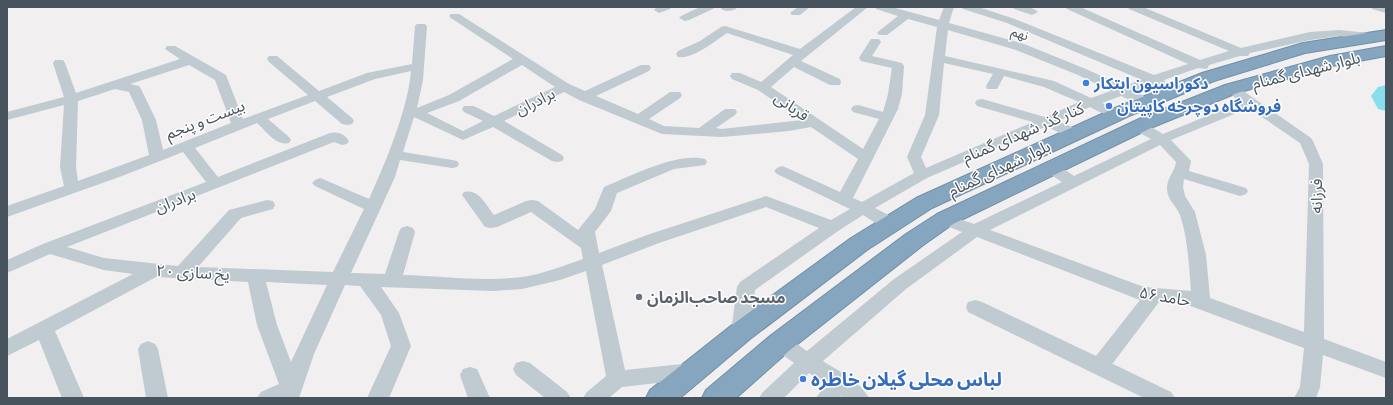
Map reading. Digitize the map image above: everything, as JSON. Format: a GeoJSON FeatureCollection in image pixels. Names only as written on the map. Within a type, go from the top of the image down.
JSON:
{"type":"FeatureCollection","features":[{"type":"Feature","properties":{"kind":"highway","name":"بلوار شهدای گمنام"},"geometry":{"type":"LineString","coordinates":[[660,398],[741,332],[859,244],[890,223],[924,203],[1116,114],[1177,90],[1236,88],[1262,61],[1303,48],[1378,36]]}},
{"type":"Feature","properties":{"kind":"highway","name":"بلوار شهدای گمنام"},"geometry":{"type":"LineString","coordinates":[[716,398],[780,343],[914,240],[945,219],[1139,127],[1236,88],[1330,61],[1386,52]]}},
{"type":"Feature","properties":{"kind":"street"},"geometry":{"type":"LineString","coordinates":[[685,18],[709,7]]}},
{"type":"Feature","properties":{"kind":"street"},"geometry":{"type":"LineString","coordinates":[[725,7],[732,7]]}},
{"type":"Feature","properties":{"kind":"street","name":"قربانی"},"geometry":{"type":"LineString","coordinates":[[863,7],[763,86],[866,158]]}},
{"type":"Feature","properties":{"kind":"street","name":"نهم"},"geometry":{"type":"LineString","coordinates":[[880,7],[1020,47],[1082,72],[1145,102]]}},
{"type":"Feature","properties":{"kind":"street"},"geometry":{"type":"LineString","coordinates":[[922,175],[914,157],[932,115],[943,24],[949,7]]}},
{"type":"Feature","properties":{"kind":"street"},"geometry":{"type":"LineString","coordinates":[[967,7],[1011,21],[1177,90]]}},
{"type":"Feature","properties":{"kind":"street"},"geometry":{"type":"LineString","coordinates":[[1018,7],[1032,12]]}},
{"type":"Feature","properties":{"kind":"street","name":"فرزانه"},"geometry":{"type":"LineString","coordinates":[[1071,7],[1199,64],[1236,88],[1306,141],[1316,164],[1314,345],[1310,387],[1305,398]]}},
{"type":"Feature","properties":{"kind":"street"},"geometry":{"type":"LineString","coordinates":[[1133,7],[1242,51],[1262,61]]}},
{"type":"Feature","properties":{"kind":"street"},"geometry":{"type":"LineString","coordinates":[[1376,7],[1386,10]]}},
{"type":"Feature","properties":{"kind":"street"},"geometry":{"type":"LineString","coordinates":[[844,199],[887,117],[895,94],[898,66],[865,58],[879,38],[907,14]]}},
{"type":"Feature","properties":{"kind":"street"},"geometry":{"type":"LineString","coordinates":[[455,16],[564,87]]}},
{"type":"Feature","properties":{"kind":"street"},"geometry":{"type":"LineString","coordinates":[[290,393],[304,354],[387,177],[413,112],[421,26]]}},
{"type":"Feature","properties":{"kind":"street"},"geometry":{"type":"LineString","coordinates":[[682,54],[704,44],[724,29],[797,58],[835,82]]}},
{"type":"Feature","properties":{"kind":"street","name":"کنار گذر شهدای گمنام"},"geometry":{"type":"LineString","coordinates":[[741,332],[746,287],[832,227],[862,208],[922,175],[1048,122],[1091,102],[1199,64],[1242,51],[1310,36],[1339,33],[1378,36]]}},
{"type":"Feature","properties":{"kind":"street"},"geometry":{"type":"LineString","coordinates":[[170,49],[221,78],[239,125]]}},
{"type":"Feature","properties":{"kind":"street"},"geometry":{"type":"LineString","coordinates":[[939,58],[1049,84],[1116,114]]}},
{"type":"Feature","properties":{"kind":"street"},"geometry":{"type":"LineString","coordinates":[[273,59],[346,121]]}},
{"type":"Feature","properties":{"kind":"street"},"geometry":{"type":"LineString","coordinates":[[7,116],[71,99],[190,60]]}},
{"type":"Feature","properties":{"kind":"street"},"geometry":{"type":"LineString","coordinates":[[413,112],[454,98],[521,60]]}},
{"type":"Feature","properties":{"kind":"street"},"geometry":{"type":"LineString","coordinates":[[58,63],[71,99],[68,167],[72,189]]}},
{"type":"Feature","properties":{"kind":"street","name":"بیست و پنجم"},"geometry":{"type":"LineString","coordinates":[[7,212],[157,158],[239,125],[372,76],[418,66]]}},
{"type":"Feature","properties":{"kind":"street"},"geometry":{"type":"LineString","coordinates":[[584,97],[645,68]]}},
{"type":"Feature","properties":{"kind":"street"},"geometry":{"type":"LineString","coordinates":[[992,86],[1000,72]]}},
{"type":"Feature","properties":{"kind":"street"},"geometry":{"type":"LineString","coordinates":[[736,76],[763,86]]}},
{"type":"Feature","properties":{"kind":"street"},"geometry":{"type":"LineString","coordinates":[[114,85],[134,89],[149,120],[157,158]]}},
{"type":"Feature","properties":{"kind":"street","name":"برادران"},"geometry":{"type":"LineString","coordinates":[[413,112],[463,136],[564,87],[662,130],[702,132]]}},
{"type":"Feature","properties":{"kind":"street"},"geometry":{"type":"LineString","coordinates":[[770,398],[808,362],[900,284],[976,230],[1162,139],[1236,88]]}},
{"type":"Feature","properties":{"kind":"street"},"geometry":{"type":"LineString","coordinates":[[639,120],[675,95]]}},
{"type":"Feature","properties":{"kind":"street"},"geometry":{"type":"LineString","coordinates":[[982,103],[1048,122],[1074,133]]}},
{"type":"Feature","properties":{"kind":"street"},"geometry":{"type":"LineString","coordinates":[[469,109],[494,121],[557,158]]}},
{"type":"Feature","properties":{"kind":"street"},"geometry":{"type":"LineString","coordinates":[[858,109],[887,117]]}},
{"type":"Feature","properties":{"kind":"street"},"geometry":{"type":"LineString","coordinates":[[702,132],[730,112]]}},
{"type":"Feature","properties":{"kind":"street"},"geometry":{"type":"LineString","coordinates":[[259,118],[284,140]]}},
{"type":"Feature","properties":{"kind":"street"},"geometry":{"type":"LineString","coordinates":[[702,132],[722,133],[789,127],[814,122]]}},
{"type":"Feature","properties":{"kind":"street"},"geometry":{"type":"LineString","coordinates":[[1139,127],[1162,139],[1184,161],[1184,167],[1176,182],[1176,190],[1181,208],[1187,212],[1197,255],[1201,303]]}},
{"type":"Feature","properties":{"kind":"street","name":"برادران"},"geometry":{"type":"LineString","coordinates":[[7,267],[49,248],[335,136],[342,141]]}},
{"type":"Feature","properties":{"kind":"street"},"geometry":{"type":"LineString","coordinates":[[186,146],[215,184]]}},
{"type":"Feature","properties":{"kind":"street"},"geometry":{"type":"LineString","coordinates":[[395,155],[452,164]]}},
{"type":"Feature","properties":{"kind":"street"},"geometry":{"type":"LineString","coordinates":[[617,379],[586,231],[603,211],[610,190],[671,165],[700,162]]}},
{"type":"Feature","properties":{"kind":"street"},"geometry":{"type":"LineString","coordinates":[[1050,168],[1073,182]]}},
{"type":"Feature","properties":{"kind":"street"},"geometry":{"type":"LineString","coordinates":[[782,171],[844,199],[890,223]]}},
{"type":"Feature","properties":{"kind":"street"},"geometry":{"type":"LineString","coordinates":[[1180,173],[1240,191]]}},
{"type":"Feature","properties":{"kind":"street"},"geometry":{"type":"LineString","coordinates":[[320,183],[373,207]]}},
{"type":"Feature","properties":{"kind":"street"},"geometry":{"type":"LineString","coordinates":[[470,195],[491,223],[532,205],[590,254]]}},
{"type":"Feature","properties":{"kind":"street","name":"یخ سازی ۲۰"},"geometry":{"type":"LineString","coordinates":[[49,248],[104,264],[155,270],[494,285],[522,283],[560,274],[590,254],[652,238],[766,201],[832,227]]}},
{"type":"Feature","properties":{"kind":"street"},"geometry":{"type":"LineString","coordinates":[[183,272],[235,214],[267,205]]}},
{"type":"Feature","properties":{"kind":"street","name":"حامد ۵۶"},"geometry":{"type":"LineString","coordinates":[[945,219],[1142,294],[1187,297],[1314,345],[1386,370]]}},
{"type":"Feature","properties":{"kind":"street"},"geometry":{"type":"LineString","coordinates":[[392,280],[407,232]]}},
{"type":"Feature","properties":{"kind":"street"},"geometry":{"type":"LineString","coordinates":[[7,348],[155,270]]}},
{"type":"Feature","properties":{"kind":"street"},"geometry":{"type":"LineString","coordinates":[[255,275],[267,325],[290,393]]}},
{"type":"Feature","properties":{"kind":"street"},"geometry":{"type":"LineString","coordinates":[[365,279],[390,314],[401,346],[378,398]]}},
{"type":"Feature","properties":{"kind":"street"},"geometry":{"type":"LineString","coordinates":[[1106,357],[1154,295]]}},
{"type":"Feature","properties":{"kind":"street"},"geometry":{"type":"LineString","coordinates":[[976,307],[1154,396]]}},
{"type":"Feature","properties":{"kind":"street"},"geometry":{"type":"LineString","coordinates":[[44,328],[73,398]]}},
{"type":"Feature","properties":{"kind":"street"},"geometry":{"type":"LineString","coordinates":[[780,343],[808,362],[833,390],[858,398]]}},
{"type":"Feature","properties":{"kind":"street"},"geometry":{"type":"LineString","coordinates":[[148,349],[157,398]]}},
{"type":"Feature","properties":{"kind":"street"},"geometry":{"type":"LineString","coordinates":[[523,369],[560,398]]}},
{"type":"Feature","properties":{"kind":"street"},"geometry":{"type":"LineString","coordinates":[[594,398],[617,379],[692,371]]}},
{"type":"Feature","properties":{"kind":"street"},"geometry":{"type":"LineString","coordinates":[[470,375],[479,398]]}},
{"type":"Feature","properties":{"kind":"street"},"geometry":{"type":"LineString","coordinates":[[268,398],[290,393]]}},
{"type":"Feature","properties":{"kind":"waterway"},"geometry":{"type":"LineString","coordinates":[[1386,92],[1383,96],[1386,104]]}},
{"type":"Feature","properties":{"kind":"place","name":"دکوراسیون ابتکار"},"geometry":{"type":"Point","coordinates":[1086,83]}},
{"type":"Feature","properties":{"kind":"place","name":"فروشگاه دوچرخه کاپیتان"},"geometry":{"type":"Point","coordinates":[1109,106]}},
{"type":"Feature","properties":{"kind":"place","name":"مسجد صاحب‌الزمان"},"geometry":{"type":"Point","coordinates":[639,297]}},
{"type":"Feature","properties":{"kind":"place","name":"لباس محلی گیلان خاطره"},"geometry":{"type":"Point","coordinates":[803,379]}}]}
